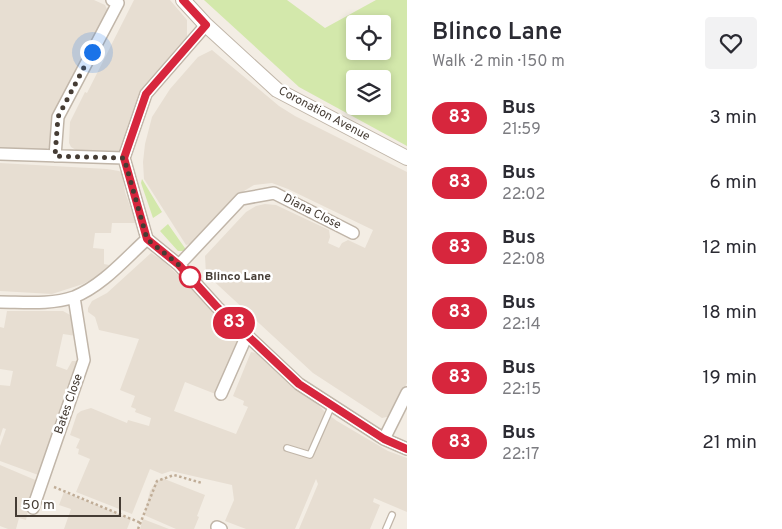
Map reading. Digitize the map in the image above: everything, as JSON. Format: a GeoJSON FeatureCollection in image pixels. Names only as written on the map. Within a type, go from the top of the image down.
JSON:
{"type":"FeatureCollection","features":[{"type":"Feature","properties":{"kind":"street"},"geometry":{"type":"LineString","coordinates":[[55,156],[58,117],[118,3],[112,0]]}},
{"type":"Feature","properties":{"kind":"street","name":"Coronation Avenue"},"geometry":{"type":"LineString","coordinates":[[183,0],[206,25],[277,90],[407,158]]}},
{"type":"Feature","properties":{"kind":"street"},"geometry":{"type":"LineString","coordinates":[[206,25],[146,94],[124,158],[147,239],[179,265],[217,307],[299,384],[384,439],[407,450]]}},
{"type":"Feature","properties":{"kind":"street"},"geometry":{"type":"LineString","coordinates":[[0,154],[124,158]]}},
{"type":"Feature","properties":{"kind":"street","name":"Diana Close"},"geometry":{"type":"LineString","coordinates":[[179,265],[241,199],[274,193],[353,233]]}},
{"type":"Feature","properties":{"kind":"street"},"geometry":{"type":"LineString","coordinates":[[0,302],[51,301],[74,297],[99,282],[147,239]]}},
{"type":"Feature","properties":{"kind":"street","name":"Bates Close"},"geometry":{"type":"LineString","coordinates":[[33,508],[84,360],[74,297]]}},
{"type":"Feature","properties":{"kind":"street"},"geometry":{"type":"LineString","coordinates":[[221,394],[247,335]]}},
{"type":"Feature","properties":{"kind":"street"},"geometry":{"type":"LineString","coordinates":[[384,439],[407,392]]}},
{"type":"Feature","properties":{"kind":"lane"},"geometry":{"type":"LineString","coordinates":[[287,448],[310,455],[332,405]]}},
{"type":"Feature","properties":{"kind":"lane"},"geometry":{"type":"LineString","coordinates":[[386,529],[392,515]]}},
{"type":"Feature","properties":{"kind":"path"},"geometry":{"type":"LineString","coordinates":[[138,529],[156,481],[174,475],[202,484]]}},
{"type":"Feature","properties":{"kind":"path"},"geometry":{"type":"LineString","coordinates":[[42,482],[141,522]]}},
{"type":"Feature","properties":{"kind":"shaded area"},"geometry":{"type":"Polygon","coordinates":[[[0,0],[94,0],[105,5],[108,11],[51,146],[43,151],[0,148],[0,0]]]}},
{"type":"Feature","properties":{"kind":"shaded area"},"geometry":{"type":"Polygon","coordinates":[[[134,0],[170,0],[187,20],[187,42],[137,103],[126,134],[124,146],[120,151],[76,150],[69,143],[70,122],[85,92],[87,93],[134,0]]]}},
{"type":"Feature","properties":{"kind":"shaded area"},"geometry":{"type":"Polygon","coordinates":[[[212,50],[279,106],[295,116],[407,172],[407,383],[391,416],[382,418],[313,373],[206,274],[205,256],[246,212],[256,206],[265,204],[276,205],[329,230],[330,237],[328,243],[339,248],[342,243],[348,240],[365,248],[373,230],[272,183],[254,185],[234,197],[190,244],[186,245],[144,179],[145,144],[152,117],[170,89],[198,57],[212,50]]]}},
{"type":"Feature","properties":{"kind":"shaded area"},"geometry":{"type":"Polygon","coordinates":[[[0,163],[107,169],[122,173],[125,192],[136,223],[112,223],[111,233],[95,233],[93,248],[104,249],[104,264],[109,265],[96,277],[83,284],[52,294],[0,291],[0,163]]]}},
{"type":"Feature","properties":{"kind":"shaded area"},"geometry":{"type":"Polygon","coordinates":[[[151,253],[162,260],[242,335],[218,395],[185,382],[174,411],[236,434],[248,407],[243,405],[244,401],[233,396],[251,352],[260,354],[337,421],[388,451],[407,458],[407,512],[374,498],[373,502],[380,505],[370,529],[299,529],[318,484],[316,479],[295,529],[246,529],[225,521],[234,500],[232,485],[171,471],[162,474],[150,469],[132,514],[76,492],[90,459],[78,454],[79,449],[76,448],[80,439],[70,435],[77,414],[91,408],[127,423],[128,420],[149,426],[151,418],[135,412],[136,409],[131,407],[135,396],[120,390],[139,339],[99,330],[95,317],[88,312],[88,308],[92,301],[107,293],[151,253]]]}},
{"type":"Feature","properties":{"kind":"shaded area"},"geometry":{"type":"Polygon","coordinates":[[[7,311],[63,311],[72,316],[76,336],[63,334],[56,366],[67,370],[72,361],[77,361],[77,365],[41,476],[0,461],[0,446],[6,429],[3,428],[0,437],[0,385],[10,386],[13,371],[0,369],[0,327],[4,328],[7,311]]]}},
{"type":"Feature","properties":{"kind":"shaded area"},"geometry":{"type":"Polygon","coordinates":[[[0,465],[40,482],[25,510],[28,511],[26,520],[19,518],[16,529],[0,526],[0,465]]]}},
{"type":"Feature","properties":{"kind":"shaded area"},"geometry":{"type":"Polygon","coordinates":[[[162,478],[205,495],[194,529],[176,529],[144,515],[150,491],[156,482],[162,478]]]}},
{"type":"Feature","properties":{"kind":"shaded area"},"geometry":{"type":"Polygon","coordinates":[[[64,492],[131,519],[127,529],[64,529],[71,509],[59,505],[64,492]]]}},
{"type":"Feature","properties":{"kind":"shaded area"},"geometry":{"type":"Polygon","coordinates":[[[143,519],[169,529],[140,529],[143,519]]]}},
{"type":"Feature","properties":{"kind":"green space"},"geometry":{"type":"Polygon","coordinates":[[[204,0],[287,0],[325,28],[346,16],[346,60],[391,60],[391,15],[349,15],[376,0],[407,0],[407,146],[350,115],[391,115],[391,70],[346,70],[346,113],[299,87],[204,0]]]}},
{"type":"Feature","properties":{"kind":"green space"},"geometry":{"type":"Polygon","coordinates":[[[142,179],[162,212],[153,218],[141,183],[142,179]]]}},
{"type":"Feature","properties":{"kind":"green space"},"geometry":{"type":"Polygon","coordinates":[[[168,224],[187,251],[178,251],[160,231],[168,224]]]}},
{"type":"Feature","properties":{"kind":"bus line","name":"83"},"geometry":{"type":"LineString","coordinates":[[183,0],[206,25],[146,94],[124,158],[147,239],[179,265],[217,307],[299,384],[384,439],[407,449]]}},
{"type":"Feature","properties":{"kind":"place","name":"Blinco Lane"},"geometry":{"type":"Point","coordinates":[190,277]}},
{"type":"Feature","properties":{"kind":"route"},"geometry":{"type":"LineString","coordinates":[[92,52],[58,117],[55,156],[124,158],[147,239],[179,265],[191,279],[190,277]]}}]}
